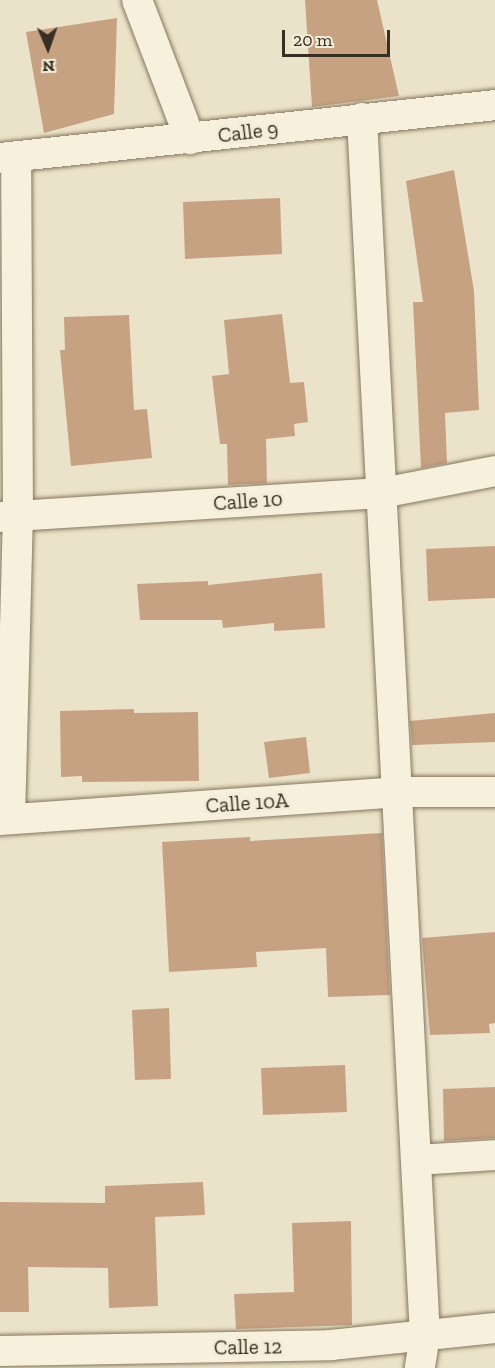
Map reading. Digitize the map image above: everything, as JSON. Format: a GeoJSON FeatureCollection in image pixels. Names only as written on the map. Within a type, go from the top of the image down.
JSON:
{"type":"FeatureCollection","features":[{"type":"Feature","properties":{"kind":"street"},"geometry":{"type":"LineString","coordinates":[[137,0],[190,139]]}},
{"type":"Feature","properties":{"kind":"street","name":"Calle 9"},"geometry":{"type":"LineString","coordinates":[[8,158],[495,105]]}},
{"type":"Feature","properties":{"kind":"street"},"geometry":{"type":"LineString","coordinates":[[362,118],[425,1335],[420,1368]]}},
{"type":"Feature","properties":{"kind":"street"},"geometry":{"type":"LineString","coordinates":[[5,820],[9,517],[8,158]]}},
{"type":"Feature","properties":{"kind":"street","name":"Calle 10"},"geometry":{"type":"LineString","coordinates":[[9,517],[382,493],[495,471]]}},
{"type":"Feature","properties":{"kind":"street","name":"Calle 10A"},"geometry":{"type":"LineString","coordinates":[[5,820],[397,792],[495,792]]}},
{"type":"Feature","properties":{"kind":"street"},"geometry":{"type":"LineString","coordinates":[[416,1160],[495,1155]]}},
{"type":"Feature","properties":{"kind":"street","name":"Calle 12"},"geometry":{"type":"LineString","coordinates":[[0,1351],[331,1345],[495,1328]]}},
{"type":"Feature","properties":{"kind":"building"},"geometry":{"type":"Polygon","coordinates":[[[305,0],[377,0],[399,96],[312,107],[305,0]]]}},
{"type":"Feature","properties":{"kind":"building"},"geometry":{"type":"Polygon","coordinates":[[[117,18],[114,114],[44,133],[26,32],[117,18]]]}},
{"type":"Feature","properties":{"kind":"building"},"geometry":{"type":"Polygon","coordinates":[[[454,170],[474,291],[479,410],[445,413],[447,463],[421,468],[413,302],[423,302],[406,181],[454,170]]]}},
{"type":"Feature","properties":{"kind":"building"},"geometry":{"type":"Polygon","coordinates":[[[280,198],[282,254],[185,259],[183,202],[280,198]]]}},
{"type":"Feature","properties":{"kind":"building"},"geometry":{"type":"Polygon","coordinates":[[[282,314],[290,383],[304,382],[308,422],[294,424],[295,436],[266,439],[267,483],[228,485],[227,444],[220,444],[212,376],[229,374],[224,320],[282,314]]]}},
{"type":"Feature","properties":{"kind":"building"},"geometry":{"type":"Polygon","coordinates":[[[129,315],[134,410],[147,409],[152,458],[71,466],[60,350],[65,350],[64,317],[129,315]]]}},
{"type":"Feature","properties":{"kind":"building"},"geometry":{"type":"Polygon","coordinates":[[[495,546],[495,598],[428,601],[426,549],[495,546]]]}},
{"type":"Feature","properties":{"kind":"building"},"geometry":{"type":"Polygon","coordinates":[[[322,573],[325,628],[274,631],[274,623],[223,628],[222,620],[140,620],[137,584],[208,581],[208,585],[322,573]]]}},
{"type":"Feature","properties":{"kind":"building"},"geometry":{"type":"Polygon","coordinates":[[[134,709],[134,713],[198,712],[199,781],[82,782],[82,776],[61,777],[60,711],[134,709]]]}},
{"type":"Feature","properties":{"kind":"building"},"geometry":{"type":"Polygon","coordinates":[[[495,713],[495,742],[412,745],[410,721],[495,713]]]}},
{"type":"Feature","properties":{"kind":"building"},"geometry":{"type":"Polygon","coordinates":[[[306,737],[310,773],[269,778],[264,742],[306,737]]]}},
{"type":"Feature","properties":{"kind":"building"},"geometry":{"type":"Polygon","coordinates":[[[382,833],[390,995],[328,997],[326,948],[256,952],[257,967],[169,972],[162,842],[250,837],[250,841],[382,833]]]}},
{"type":"Feature","properties":{"kind":"building"},"geometry":{"type":"Polygon","coordinates":[[[495,932],[495,1023],[489,1024],[490,1033],[430,1035],[422,938],[495,932]]]}},
{"type":"Feature","properties":{"kind":"building"},"geometry":{"type":"Polygon","coordinates":[[[169,1008],[171,1079],[135,1080],[132,1010],[169,1008]]]}},
{"type":"Feature","properties":{"kind":"building"},"geometry":{"type":"Polygon","coordinates":[[[345,1065],[347,1112],[263,1115],[261,1068],[345,1065]]]}},
{"type":"Feature","properties":{"kind":"building"},"geometry":{"type":"Polygon","coordinates":[[[495,1087],[495,1138],[444,1141],[443,1089],[495,1087]]]}},
{"type":"Feature","properties":{"kind":"building"},"geometry":{"type":"Polygon","coordinates":[[[203,1182],[205,1215],[155,1217],[158,1306],[109,1308],[108,1268],[28,1267],[29,1312],[0,1312],[0,1202],[105,1203],[105,1186],[203,1182]]]}},
{"type":"Feature","properties":{"kind":"building"},"geometry":{"type":"Polygon","coordinates":[[[351,1221],[352,1325],[236,1329],[234,1294],[294,1292],[292,1223],[351,1221]]]}}]}
